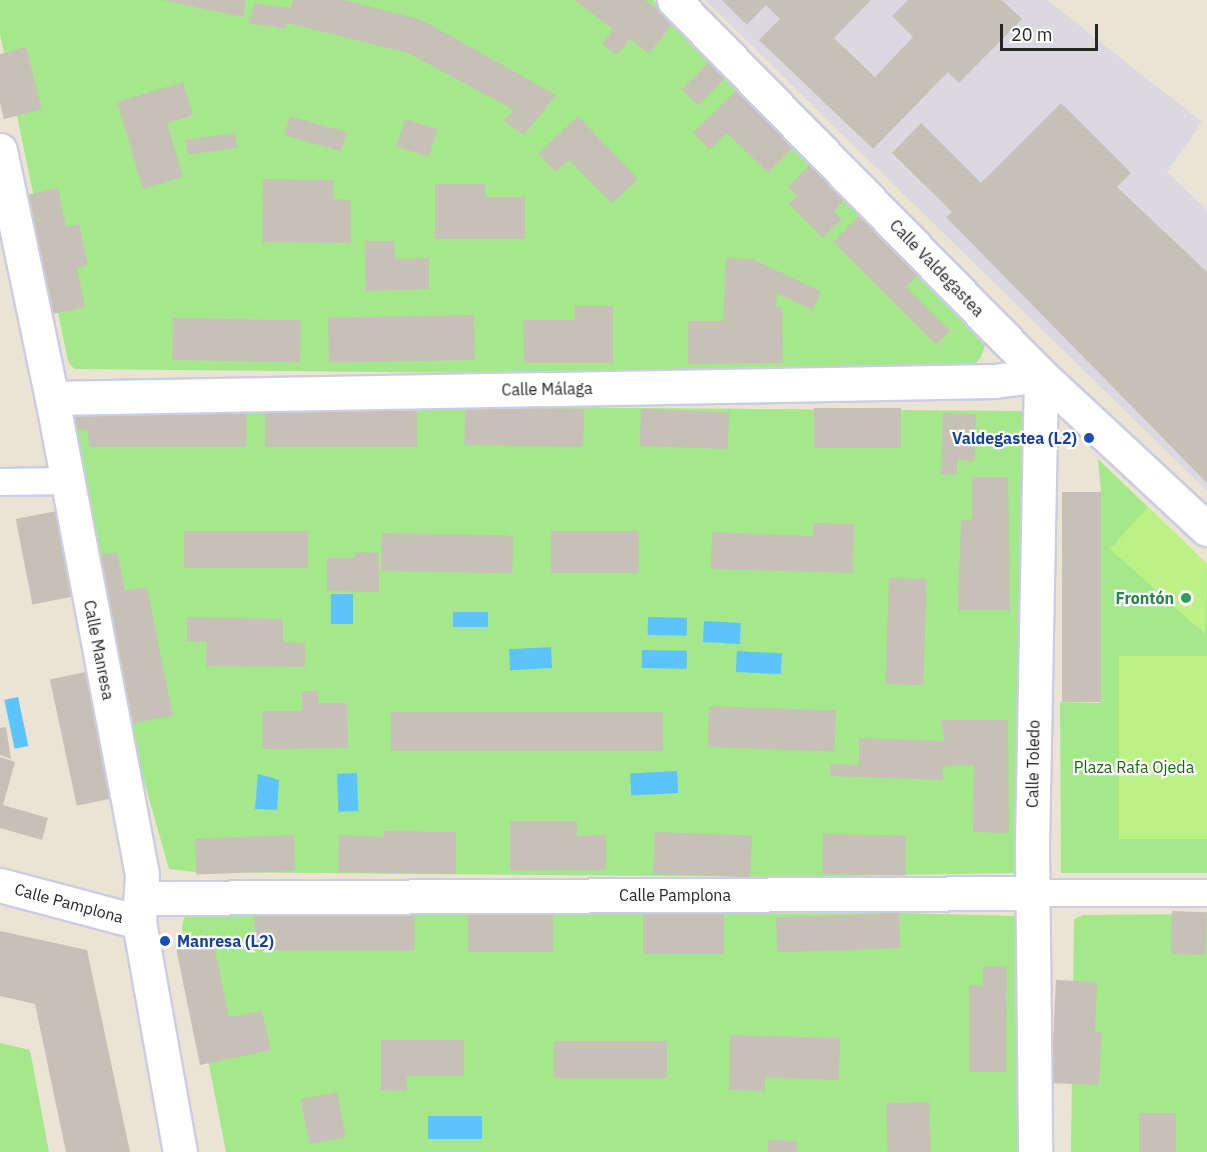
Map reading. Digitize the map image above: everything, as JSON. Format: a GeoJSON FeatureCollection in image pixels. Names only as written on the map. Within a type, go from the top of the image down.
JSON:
{"type":"FeatureCollection","features":[{"type":"Feature","properties":{"kind":"street","name":"Calle Valdegastea"},"geometry":{"type":"LineString","coordinates":[[674,0],[1041,375],[1207,529]]}},
{"type":"Feature","properties":{"kind":"street","name":"Calle Manresa"},"geometry":{"type":"LineString","coordinates":[[0,150],[4,189],[52,398],[142,875],[140,910],[180,1152]]}},
{"type":"Feature","properties":{"kind":"street","name":"Calle Málaga"},"geometry":{"type":"LineString","coordinates":[[52,398],[994,381],[1041,375]]}},
{"type":"Feature","properties":{"kind":"street","name":"Calle Toledo"},"geometry":{"type":"LineString","coordinates":[[1035,1152],[1032,823],[1041,375]]}},
{"type":"Feature","properties":{"kind":"street"},"geometry":{"type":"LineString","coordinates":[[0,482],[67,481]]}},
{"type":"Feature","properties":{"kind":"street","name":"Calle Pamplona"},"geometry":{"type":"LineString","coordinates":[[0,885],[140,910],[1034,893],[1207,893]]}},
{"type":"Feature","properties":{"kind":"shaded area"},"geometry":{"type":"Polygon","coordinates":[[[705,0],[1047,0],[1202,122],[1167,172],[1207,210],[1207,491],[705,0]]]}},
{"type":"Feature","properties":{"kind":"green space"},"geometry":{"type":"Polygon","coordinates":[[[0,0],[653,0],[692,29],[984,329],[986,343],[981,357],[971,369],[584,374],[74,369],[68,361],[0,34],[0,0]]]}},
{"type":"Feature","properties":{"kind":"green space"},"geometry":{"type":"Polygon","coordinates":[[[259,405],[1024,411],[1019,873],[780,877],[195,872],[169,869],[128,724],[70,419],[77,410],[259,405]]]}},
{"type":"Feature","properties":{"kind":"green space","name":"Plaza Rafa Ojeda"},"geometry":{"type":"Polygon","coordinates":[[[1098,459],[1207,564],[1207,873],[1061,873],[1060,702],[1100,703],[1101,492],[1098,459]]]}},
{"type":"Feature","properties":{"kind":"green space","name":"Frontón"},"geometry":{"type":"Polygon","coordinates":[[[1148,507],[1207,564],[1205,634],[1110,549],[1148,507]]]}},
{"type":"Feature","properties":{"kind":"green space"},"geometry":{"type":"Polygon","coordinates":[[[1119,656],[1207,656],[1207,839],[1119,839],[1119,656]]]}},
{"type":"Feature","properties":{"kind":"green space"},"geometry":{"type":"Polygon","coordinates":[[[899,913],[1015,916],[1019,921],[1021,1152],[226,1152],[182,927],[184,918],[190,915],[899,913]]]}},
{"type":"Feature","properties":{"kind":"green space"},"geometry":{"type":"Polygon","coordinates":[[[1207,914],[1207,1152],[1071,1152],[1074,919],[1083,915],[1207,914]]]}},
{"type":"Feature","properties":{"kind":"green space"},"geometry":{"type":"Polygon","coordinates":[[[0,1043],[30,1050],[49,1152],[0,1152],[0,1043]]]}},
{"type":"Feature","properties":{"kind":"water"},"geometry":{"type":"Polygon","coordinates":[[[331,594],[353,594],[353,624],[331,624],[331,594]]]}},
{"type":"Feature","properties":{"kind":"water"},"geometry":{"type":"Polygon","coordinates":[[[453,612],[488,612],[488,627],[453,627],[453,612]]]}},
{"type":"Feature","properties":{"kind":"water"},"geometry":{"type":"Polygon","coordinates":[[[648,617],[687,618],[687,636],[648,635],[648,617]]]}},
{"type":"Feature","properties":{"kind":"water"},"geometry":{"type":"Polygon","coordinates":[[[704,621],[741,623],[740,644],[703,642],[704,621]]]}},
{"type":"Feature","properties":{"kind":"water"},"geometry":{"type":"Polygon","coordinates":[[[551,647],[552,668],[510,670],[509,649],[551,647]]]}},
{"type":"Feature","properties":{"kind":"water"},"geometry":{"type":"Polygon","coordinates":[[[642,650],[687,651],[687,669],[642,668],[642,650]]]}},
{"type":"Feature","properties":{"kind":"water"},"geometry":{"type":"Polygon","coordinates":[[[737,651],[782,653],[781,674],[736,672],[737,651]]]}},
{"type":"Feature","properties":{"kind":"water"},"geometry":{"type":"Polygon","coordinates":[[[18,697],[28,746],[15,749],[4,700],[18,697]]]}},
{"type":"Feature","properties":{"kind":"water"},"geometry":{"type":"Polygon","coordinates":[[[677,771],[678,793],[631,795],[630,773],[677,771]]]}},
{"type":"Feature","properties":{"kind":"water"},"geometry":{"type":"Polygon","coordinates":[[[357,773],[358,811],[338,812],[337,774],[357,773]]]}},
{"type":"Feature","properties":{"kind":"water"},"geometry":{"type":"Polygon","coordinates":[[[258,774],[279,780],[277,810],[255,809],[258,774]]]}},
{"type":"Feature","properties":{"kind":"water"},"geometry":{"type":"Polygon","coordinates":[[[428,1116],[482,1116],[482,1139],[428,1139],[428,1116]]]}},
{"type":"Feature","properties":{"kind":"building"},"geometry":{"type":"Polygon","coordinates":[[[162,0],[246,0],[243,17],[162,0]]]}},
{"type":"Feature","properties":{"kind":"building"},"geometry":{"type":"Polygon","coordinates":[[[293,0],[344,0],[422,20],[556,95],[524,135],[504,121],[514,110],[408,53],[287,23],[286,29],[249,23],[254,3],[291,8],[293,0]]]}},
{"type":"Feature","properties":{"kind":"building"},"geometry":{"type":"Polygon","coordinates":[[[574,0],[645,0],[674,21],[649,54],[630,39],[617,55],[602,44],[613,29],[574,0]]]}},
{"type":"Feature","properties":{"kind":"building"},"geometry":{"type":"Polygon","coordinates":[[[722,0],[871,0],[834,38],[875,77],[913,37],[892,16],[908,0],[1002,0],[1022,19],[959,83],[948,72],[873,149],[759,40],[780,19],[766,5],[747,25],[722,0]]]}},
{"type":"Feature","properties":{"kind":"building"},"geometry":{"type":"Polygon","coordinates":[[[26,47],[42,109],[4,119],[0,103],[0,54],[26,47]]]}},
{"type":"Feature","properties":{"kind":"building"},"geometry":{"type":"Polygon","coordinates":[[[710,61],[726,77],[698,106],[682,89],[710,61]]]}},
{"type":"Feature","properties":{"kind":"building"},"geometry":{"type":"Polygon","coordinates":[[[183,82],[193,115],[167,123],[183,177],[143,189],[117,102],[183,82]]]}},
{"type":"Feature","properties":{"kind":"building"},"geometry":{"type":"Polygon","coordinates":[[[739,88],[796,145],[768,173],[727,133],[710,150],[693,133],[739,88]]]}},
{"type":"Feature","properties":{"kind":"building"},"geometry":{"type":"Polygon","coordinates":[[[1061,103],[1131,173],[1117,187],[1207,272],[1207,483],[946,217],[952,212],[892,153],[921,123],[981,183],[1061,103]]]}},
{"type":"Feature","properties":{"kind":"building"},"geometry":{"type":"Polygon","coordinates":[[[290,116],[347,132],[341,151],[284,135],[290,116]]]}},
{"type":"Feature","properties":{"kind":"building"},"geometry":{"type":"Polygon","coordinates":[[[578,116],[638,179],[612,204],[569,160],[556,172],[538,154],[578,116]]]}},
{"type":"Feature","properties":{"kind":"building"},"geometry":{"type":"Polygon","coordinates":[[[405,119],[438,129],[429,157],[397,147],[405,119]]]}},
{"type":"Feature","properties":{"kind":"building"},"geometry":{"type":"Polygon","coordinates":[[[235,133],[237,148],[188,155],[185,140],[235,133]]]}},
{"type":"Feature","properties":{"kind":"building"},"geometry":{"type":"Polygon","coordinates":[[[810,164],[845,199],[834,211],[842,219],[823,238],[789,204],[797,196],[788,187],[810,164]]]}},
{"type":"Feature","properties":{"kind":"building"},"geometry":{"type":"Polygon","coordinates":[[[263,179],[334,180],[333,199],[351,200],[351,243],[262,242],[263,179]]]}},
{"type":"Feature","properties":{"kind":"building"},"geometry":{"type":"Polygon","coordinates":[[[435,184],[485,184],[486,197],[525,197],[525,239],[435,239],[435,184]]]}},
{"type":"Feature","properties":{"kind":"building"},"geometry":{"type":"Polygon","coordinates":[[[58,188],[66,227],[79,224],[88,265],[77,268],[85,307],[43,316],[18,197],[58,188]]]}},
{"type":"Feature","properties":{"kind":"building"},"geometry":{"type":"Polygon","coordinates":[[[862,212],[921,272],[906,287],[950,331],[936,345],[833,242],[862,212]]]}},
{"type":"Feature","properties":{"kind":"building"},"geometry":{"type":"Polygon","coordinates":[[[365,241],[394,241],[395,259],[429,258],[429,289],[366,291],[365,241]]]}},
{"type":"Feature","properties":{"kind":"building"},"geometry":{"type":"Polygon","coordinates":[[[726,258],[752,259],[821,291],[813,310],[777,293],[776,307],[782,307],[783,363],[688,364],[688,321],[723,321],[726,258]]]}},
{"type":"Feature","properties":{"kind":"building"},"geometry":{"type":"Polygon","coordinates":[[[575,306],[613,306],[613,363],[524,363],[523,320],[575,320],[575,306]]]}},
{"type":"Feature","properties":{"kind":"building"},"geometry":{"type":"Polygon","coordinates":[[[474,315],[475,360],[329,363],[328,318],[474,315]]]}},
{"type":"Feature","properties":{"kind":"building"},"geometry":{"type":"Polygon","coordinates":[[[173,318],[301,320],[300,362],[172,360],[173,318]]]}},
{"type":"Feature","properties":{"kind":"building"},"geometry":{"type":"Polygon","coordinates":[[[465,407],[584,409],[583,447],[464,445],[465,407]]]}},
{"type":"Feature","properties":{"kind":"building"},"geometry":{"type":"Polygon","coordinates":[[[265,408],[417,408],[417,447],[265,447],[265,408]]]}},
{"type":"Feature","properties":{"kind":"building"},"geometry":{"type":"Polygon","coordinates":[[[814,408],[901,408],[901,448],[814,448],[814,408]]]}},
{"type":"Feature","properties":{"kind":"building"},"geometry":{"type":"Polygon","coordinates":[[[246,409],[246,447],[89,447],[88,430],[67,428],[77,410],[246,409]]]}},
{"type":"Feature","properties":{"kind":"building"},"geometry":{"type":"Polygon","coordinates":[[[641,409],[729,412],[728,449],[640,446],[641,409]]]}},
{"type":"Feature","properties":{"kind":"building"},"geometry":{"type":"Polygon","coordinates":[[[943,413],[976,414],[975,461],[957,460],[957,475],[941,474],[943,413]]]}},
{"type":"Feature","properties":{"kind":"building"},"geometry":{"type":"Polygon","coordinates":[[[972,477],[1008,477],[1010,610],[958,610],[961,520],[972,519],[972,477]]]}},
{"type":"Feature","properties":{"kind":"building"},"geometry":{"type":"Polygon","coordinates":[[[1062,492],[1101,492],[1101,702],[1062,702],[1062,492]]]}},
{"type":"Feature","properties":{"kind":"building"},"geometry":{"type":"Polygon","coordinates":[[[57,511],[74,596],[32,604],[16,519],[57,511]]]}},
{"type":"Feature","properties":{"kind":"building"},"geometry":{"type":"Polygon","coordinates":[[[814,523],[854,524],[853,573],[711,569],[712,532],[813,536],[814,523]]]}},
{"type":"Feature","properties":{"kind":"building"},"geometry":{"type":"Polygon","coordinates":[[[184,531],[308,531],[308,568],[184,568],[184,531]]]}},
{"type":"Feature","properties":{"kind":"building"},"geometry":{"type":"Polygon","coordinates":[[[551,531],[639,531],[639,573],[551,573],[551,531]]]}},
{"type":"Feature","properties":{"kind":"building"},"geometry":{"type":"Polygon","coordinates":[[[382,533],[513,535],[512,573],[381,571],[382,533]]]}},
{"type":"Feature","properties":{"kind":"building"},"geometry":{"type":"Polygon","coordinates":[[[117,552],[125,591],[147,587],[173,716],[128,724],[94,557],[117,552]]]}},
{"type":"Feature","properties":{"kind":"building"},"geometry":{"type":"Polygon","coordinates":[[[355,552],[379,553],[379,592],[327,591],[327,558],[354,558],[354,567],[355,552]]]}},
{"type":"Feature","properties":{"kind":"building"},"geometry":{"type":"Polygon","coordinates":[[[889,578],[927,579],[923,685],[885,684],[889,578]]]}},
{"type":"Feature","properties":{"kind":"building"},"geometry":{"type":"Polygon","coordinates":[[[187,617],[283,619],[283,642],[305,643],[305,667],[206,666],[207,642],[187,641],[187,617]]]}},
{"type":"Feature","properties":{"kind":"building"},"geometry":{"type":"Polygon","coordinates":[[[90,671],[117,797],[77,806],[50,680],[90,671]]]}},
{"type":"Feature","properties":{"kind":"building"},"geometry":{"type":"Polygon","coordinates":[[[302,691],[318,691],[318,703],[347,703],[348,748],[262,749],[262,711],[302,711],[302,691]]]}},
{"type":"Feature","properties":{"kind":"building"},"geometry":{"type":"Polygon","coordinates":[[[709,706],[836,710],[834,751],[708,747],[709,706]]]}},
{"type":"Feature","properties":{"kind":"building"},"geometry":{"type":"Polygon","coordinates":[[[391,712],[663,712],[663,751],[391,751],[391,712]]]}},
{"type":"Feature","properties":{"kind":"building"},"geometry":{"type":"Polygon","coordinates":[[[941,720],[1008,720],[1009,833],[973,832],[974,765],[943,766],[943,780],[830,776],[831,764],[859,765],[859,738],[945,741],[941,720]]]}},
{"type":"Feature","properties":{"kind":"building"},"geometry":{"type":"Polygon","coordinates":[[[6,727],[11,759],[0,755],[0,728],[6,727]]]}},
{"type":"Feature","properties":{"kind":"building"},"geometry":{"type":"Polygon","coordinates":[[[0,757],[15,762],[3,805],[48,818],[42,840],[0,828],[0,757]]]}},
{"type":"Feature","properties":{"kind":"building"},"geometry":{"type":"Polygon","coordinates":[[[510,821],[577,821],[577,836],[606,835],[606,870],[510,870],[510,821]]]}},
{"type":"Feature","properties":{"kind":"building"},"geometry":{"type":"Polygon","coordinates":[[[384,831],[456,832],[456,874],[338,872],[339,835],[384,837],[384,831]]]}},
{"type":"Feature","properties":{"kind":"building"},"geometry":{"type":"Polygon","coordinates":[[[655,832],[752,835],[750,877],[654,874],[655,832]]]}},
{"type":"Feature","properties":{"kind":"building"},"geometry":{"type":"Polygon","coordinates":[[[823,834],[906,835],[905,875],[822,874],[823,834]]]}},
{"type":"Feature","properties":{"kind":"building"},"geometry":{"type":"Polygon","coordinates":[[[294,835],[295,871],[196,874],[195,838],[294,835]]]}},
{"type":"Feature","properties":{"kind":"building"},"geometry":{"type":"Polygon","coordinates":[[[1172,911],[1207,912],[1205,955],[1170,954],[1172,911]]]}},
{"type":"Feature","properties":{"kind":"building"},"geometry":{"type":"Polygon","coordinates":[[[255,913],[415,913],[415,950],[255,950],[255,913]]]}},
{"type":"Feature","properties":{"kind":"building"},"geometry":{"type":"Polygon","coordinates":[[[468,913],[553,913],[553,952],[468,952],[468,913]]]}},
{"type":"Feature","properties":{"kind":"building"},"geometry":{"type":"Polygon","coordinates":[[[899,913],[900,948],[777,952],[776,917],[899,913]]]}},
{"type":"Feature","properties":{"kind":"building"},"geometry":{"type":"Polygon","coordinates":[[[643,914],[724,914],[724,954],[643,954],[643,914]]]}},
{"type":"Feature","properties":{"kind":"building"},"geometry":{"type":"Polygon","coordinates":[[[0,931],[87,950],[130,1152],[66,1152],[35,1004],[0,996],[0,931]]]}},
{"type":"Feature","properties":{"kind":"building"},"geometry":{"type":"Polygon","coordinates":[[[213,940],[229,1017],[262,1011],[271,1050],[200,1065],[176,948],[213,940]]]}},
{"type":"Feature","properties":{"kind":"building"},"geometry":{"type":"Polygon","coordinates":[[[983,966],[1007,966],[1006,1072],[969,1072],[969,985],[983,986],[983,966]]]}},
{"type":"Feature","properties":{"kind":"building"},"geometry":{"type":"Polygon","coordinates":[[[1056,980],[1097,982],[1095,1031],[1102,1032],[1099,1085],[1051,1083],[1056,980]]]}},
{"type":"Feature","properties":{"kind":"building"},"geometry":{"type":"Polygon","coordinates":[[[730,1035],[840,1038],[839,1080],[765,1077],[765,1091],[729,1090],[730,1035]]]}},
{"type":"Feature","properties":{"kind":"building"},"geometry":{"type":"Polygon","coordinates":[[[381,1040],[464,1040],[464,1076],[407,1076],[407,1091],[381,1090],[381,1040]]]}},
{"type":"Feature","properties":{"kind":"building"},"geometry":{"type":"Polygon","coordinates":[[[554,1041],[667,1041],[667,1078],[554,1078],[554,1041]]]}},
{"type":"Feature","properties":{"kind":"building"},"geometry":{"type":"Polygon","coordinates":[[[337,1092],[346,1137],[309,1144],[301,1099],[337,1092]]]}},
{"type":"Feature","properties":{"kind":"building"},"geometry":{"type":"Polygon","coordinates":[[[929,1102],[931,1152],[888,1152],[886,1104],[929,1102]]]}},
{"type":"Feature","properties":{"kind":"building"},"geometry":{"type":"Polygon","coordinates":[[[1139,1113],[1176,1113],[1176,1152],[1139,1152],[1139,1113]]]}},
{"type":"Feature","properties":{"kind":"building"},"geometry":{"type":"Polygon","coordinates":[[[768,1140],[797,1141],[797,1152],[768,1152],[768,1140]]]}},
{"type":"Feature","properties":{"kind":"place","name":"Valdegastea (L2)"},"geometry":{"type":"Point","coordinates":[1089,438]}},
{"type":"Feature","properties":{"kind":"place","name":"Frontón"},"geometry":{"type":"Point","coordinates":[1186,598]}},
{"type":"Feature","properties":{"kind":"place","name":"Manresa (L2)"},"geometry":{"type":"Point","coordinates":[165,941]}}]}
